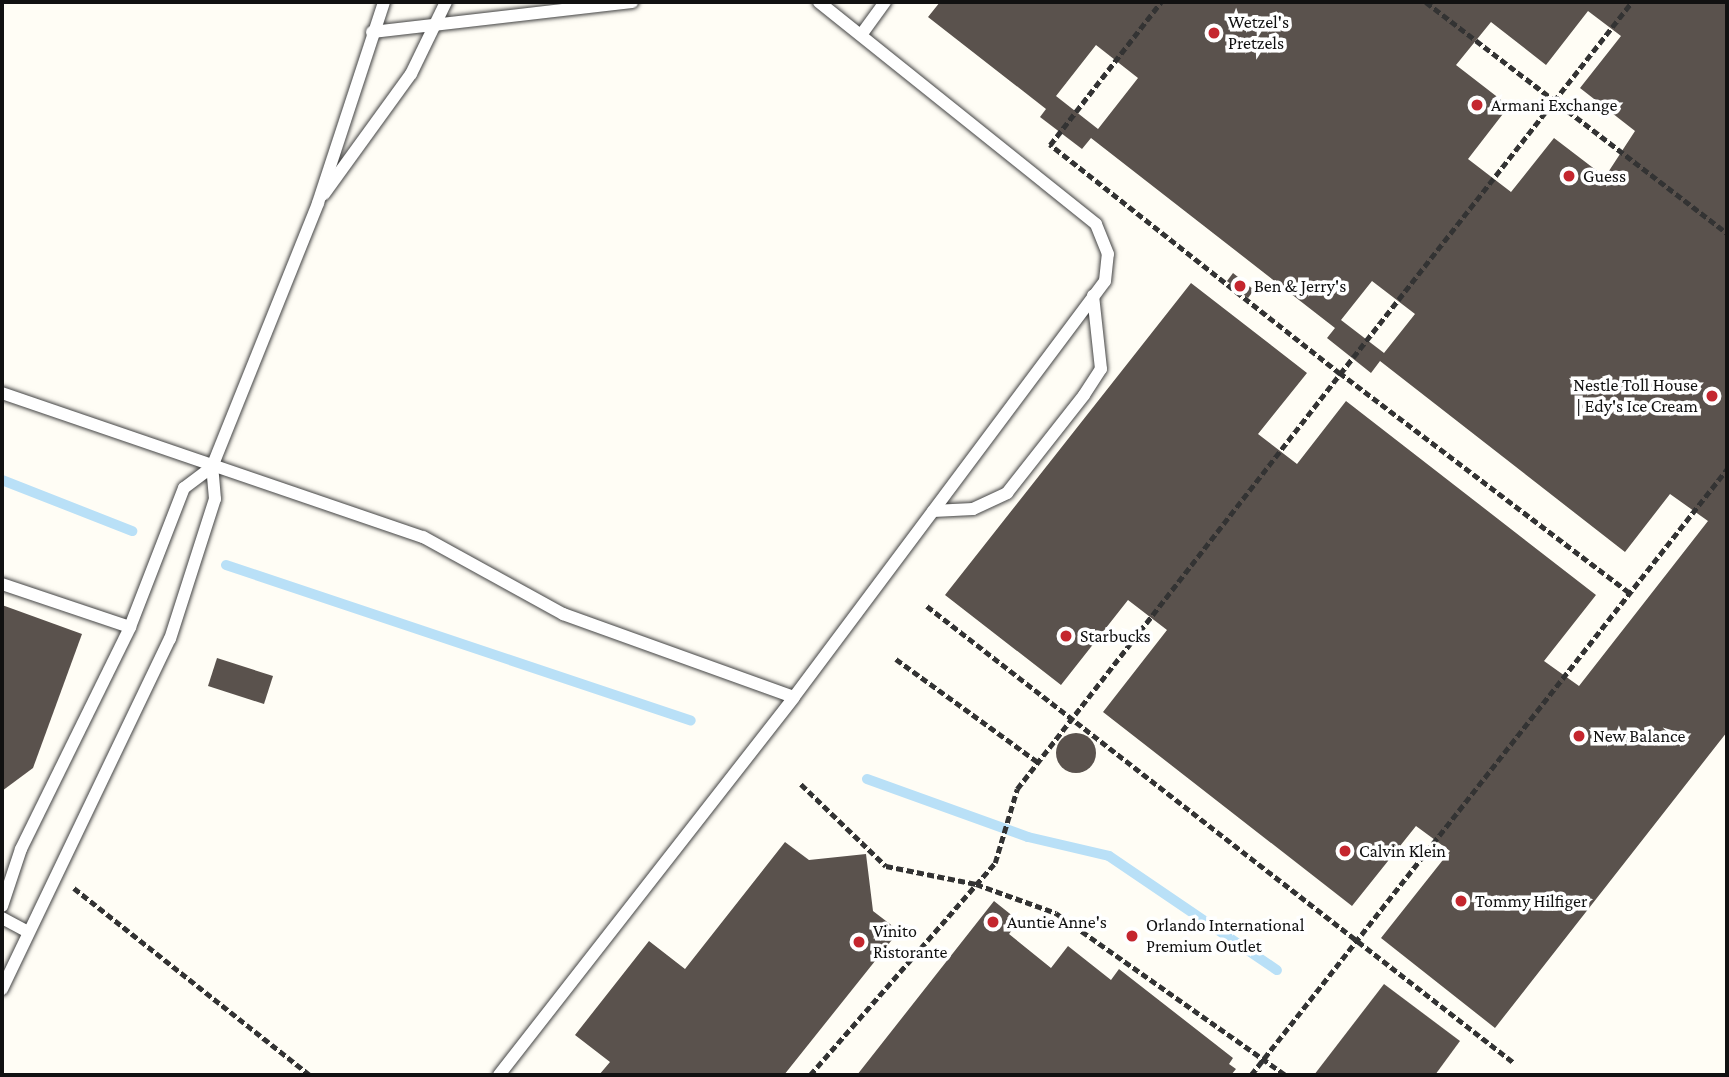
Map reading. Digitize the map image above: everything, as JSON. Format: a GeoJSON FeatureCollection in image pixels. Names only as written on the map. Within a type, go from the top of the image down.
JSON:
{"type":"FeatureCollection","features":[{"type":"Feature","properties":{"kind":"lane"},"geometry":{"type":"LineString","coordinates":[[2,989],[26,931],[170,639],[215,499],[212,467],[318,203],[384,2]]}},
{"type":"Feature","properties":{"kind":"lane"},"geometry":{"type":"LineString","coordinates":[[318,203],[411,74],[439,24],[446,2]]}},
{"type":"Feature","properties":{"kind":"lane"},"geometry":{"type":"LineString","coordinates":[[372,32],[632,2]]}},
{"type":"Feature","properties":{"kind":"lane"},"geometry":{"type":"LineString","coordinates":[[499,1075],[794,697],[1105,281],[1108,254],[1096,224],[819,2]]}},
{"type":"Feature","properties":{"kind":"lane"},"geometry":{"type":"LineString","coordinates":[[861,35],[885,2]]}},
{"type":"Feature","properties":{"kind":"lane"},"geometry":{"type":"LineString","coordinates":[[933,511],[973,509],[1007,493],[1084,395],[1101,369],[1093,295]]}},
{"type":"Feature","properties":{"kind":"lane"},"geometry":{"type":"LineString","coordinates":[[2,393],[423,537],[563,614],[794,697]]}},
{"type":"Feature","properties":{"kind":"lane"},"geometry":{"type":"LineString","coordinates":[[2,906],[21,849],[130,627],[184,488],[212,467]]}},
{"type":"Feature","properties":{"kind":"lane"},"geometry":{"type":"LineString","coordinates":[[2,584],[130,627]]}},
{"type":"Feature","properties":{"kind":"lane"},"geometry":{"type":"LineString","coordinates":[[2,918],[26,931]]}},
{"type":"Feature","properties":{"kind":"path"},"geometry":{"type":"LineString","coordinates":[[1161,2],[1050,145],[1340,374],[1629,593]]}},
{"type":"Feature","properties":{"kind":"path"},"geometry":{"type":"LineString","coordinates":[[1426,2],[1727,233]]}},
{"type":"Feature","properties":{"kind":"path"},"geometry":{"type":"LineString","coordinates":[[810,1075],[995,863],[1017,789],[1632,2]]}},
{"type":"Feature","properties":{"kind":"path"},"geometry":{"type":"LineString","coordinates":[[1251,1075],[1727,470]]}},
{"type":"Feature","properties":{"kind":"path"},"geometry":{"type":"LineString","coordinates":[[927,606],[1355,942],[1513,1062]]}},
{"type":"Feature","properties":{"kind":"path"},"geometry":{"type":"LineString","coordinates":[[896,659],[1038,762]]}},
{"type":"Feature","properties":{"kind":"path"},"geometry":{"type":"LineString","coordinates":[[800,784],[886,866],[976,884],[1056,913],[1286,1075]]}},
{"type":"Feature","properties":{"kind":"path"},"geometry":{"type":"LineString","coordinates":[[67,883],[310,1075]]}},
{"type":"Feature","properties":{"kind":"building"},"geometry":{"type":"Polygon","coordinates":[[[940,2],[1727,2],[1727,732],[1495,1028],[1381,938],[1450,851],[1416,826],[1352,906],[1103,712],[1167,630],[1128,600],[1061,685],[945,595],[1191,283],[1307,373],[1258,434],[1297,464],[1346,401],[1596,595],[1544,661],[1579,686],[1708,521],[1670,494],[1625,552],[1380,361],[1371,373],[1327,338],[1335,328],[1091,138],[1082,149],[1040,117],[1046,109],[928,17],[940,2]],[[1588,11],[1546,65],[1491,22],[1456,65],[1509,106],[1468,159],[1511,192],[1554,138],[1605,177],[1635,131],[1580,88],[1621,36],[1588,11]],[[1096,45],[1056,96],[1098,129],[1138,78],[1096,45]],[[1372,281],[1341,320],[1384,353],[1415,314],[1372,281]]]}},
{"type":"Feature","properties":{"kind":"building","name":"Ben & Jerry's"},"geometry":{"type":"Polygon","coordinates":[[[1233,273],[1254,290],[1248,298],[1227,281],[1233,273]]]}},
{"type":"Feature","properties":{"kind":"building"},"geometry":{"type":"Polygon","coordinates":[[[2,605],[82,634],[33,768],[2,791],[2,605]]]}},
{"type":"Feature","properties":{"kind":"building"},"geometry":{"type":"Polygon","coordinates":[[[217,658],[273,676],[264,704],[208,686],[217,658]]]}},
{"type":"Feature","properties":{"kind":"building"},"geometry":{"type":"Polygon","coordinates":[[[1076,733],[1084,734],[1090,739],[1095,745],[1095,761],[1090,767],[1084,772],[1076,773],[1068,772],[1062,767],[1057,761],[1056,753],[1057,745],[1062,739],[1068,734],[1076,733]]]}},
{"type":"Feature","properties":{"kind":"building"},"geometry":{"type":"Polygon","coordinates":[[[785,842],[809,860],[866,854],[873,911],[899,931],[784,1075],[599,1075],[610,1062],[575,1035],[649,941],[685,969],[785,842]]]}},
{"type":"Feature","properties":{"kind":"building"},"geometry":{"type":"Polygon","coordinates":[[[994,901],[1019,921],[1009,934],[1051,968],[1068,946],[1111,980],[1119,969],[1233,1058],[1229,1064],[1236,1069],[1231,1075],[857,1075],[994,901]]]}},
{"type":"Feature","properties":{"kind":"building"},"geometry":{"type":"Polygon","coordinates":[[[1384,984],[1460,1041],[1435,1075],[1314,1075],[1384,984]]]}},
{"type":"Feature","properties":{"kind":"waterway"},"geometry":{"type":"LineString","coordinates":[[2,480],[132,531]]}},
{"type":"Feature","properties":{"kind":"waterway"},"geometry":{"type":"LineString","coordinates":[[226,565],[691,721]]}},
{"type":"Feature","properties":{"kind":"waterway"},"geometry":{"type":"LineString","coordinates":[[867,779],[1028,837],[1109,856],[1277,970]]}},
{"type":"Feature","properties":{"kind":"place","name":"Wetzel's Pretzels"},"geometry":{"type":"Point","coordinates":[1214,33]}},
{"type":"Feature","properties":{"kind":"place","name":"Armani Exchange"},"geometry":{"type":"Point","coordinates":[1477,105]}},
{"type":"Feature","properties":{"kind":"place","name":"Guess"},"geometry":{"type":"Point","coordinates":[1569,176]}},
{"type":"Feature","properties":{"kind":"place","name":"Ben & Jerry's"},"geometry":{"type":"Point","coordinates":[1240,286]}},
{"type":"Feature","properties":{"kind":"place","name":"Nestle Toll House | Edy's Ice Cream"},"geometry":{"type":"Point","coordinates":[1712,396]}},
{"type":"Feature","properties":{"kind":"place","name":"Starbucks"},"geometry":{"type":"Point","coordinates":[1066,636]}},
{"type":"Feature","properties":{"kind":"place","name":"New Balance"},"geometry":{"type":"Point","coordinates":[1579,736]}},
{"type":"Feature","properties":{"kind":"place","name":"Calvin Klein"},"geometry":{"type":"Point","coordinates":[1345,851]}},
{"type":"Feature","properties":{"kind":"place","name":"Tommy Hilfiger"},"geometry":{"type":"Point","coordinates":[1461,901]}},
{"type":"Feature","properties":{"kind":"place","name":"Auntie Anne's"},"geometry":{"type":"Point","coordinates":[993,922]}},
{"type":"Feature","properties":{"kind":"place","name":"Orlando International Premium Outlet"},"geometry":{"type":"Point","coordinates":[1132,936]}},
{"type":"Feature","properties":{"kind":"place","name":"Vinito Ristorante"},"geometry":{"type":"Point","coordinates":[859,942]}}]}
